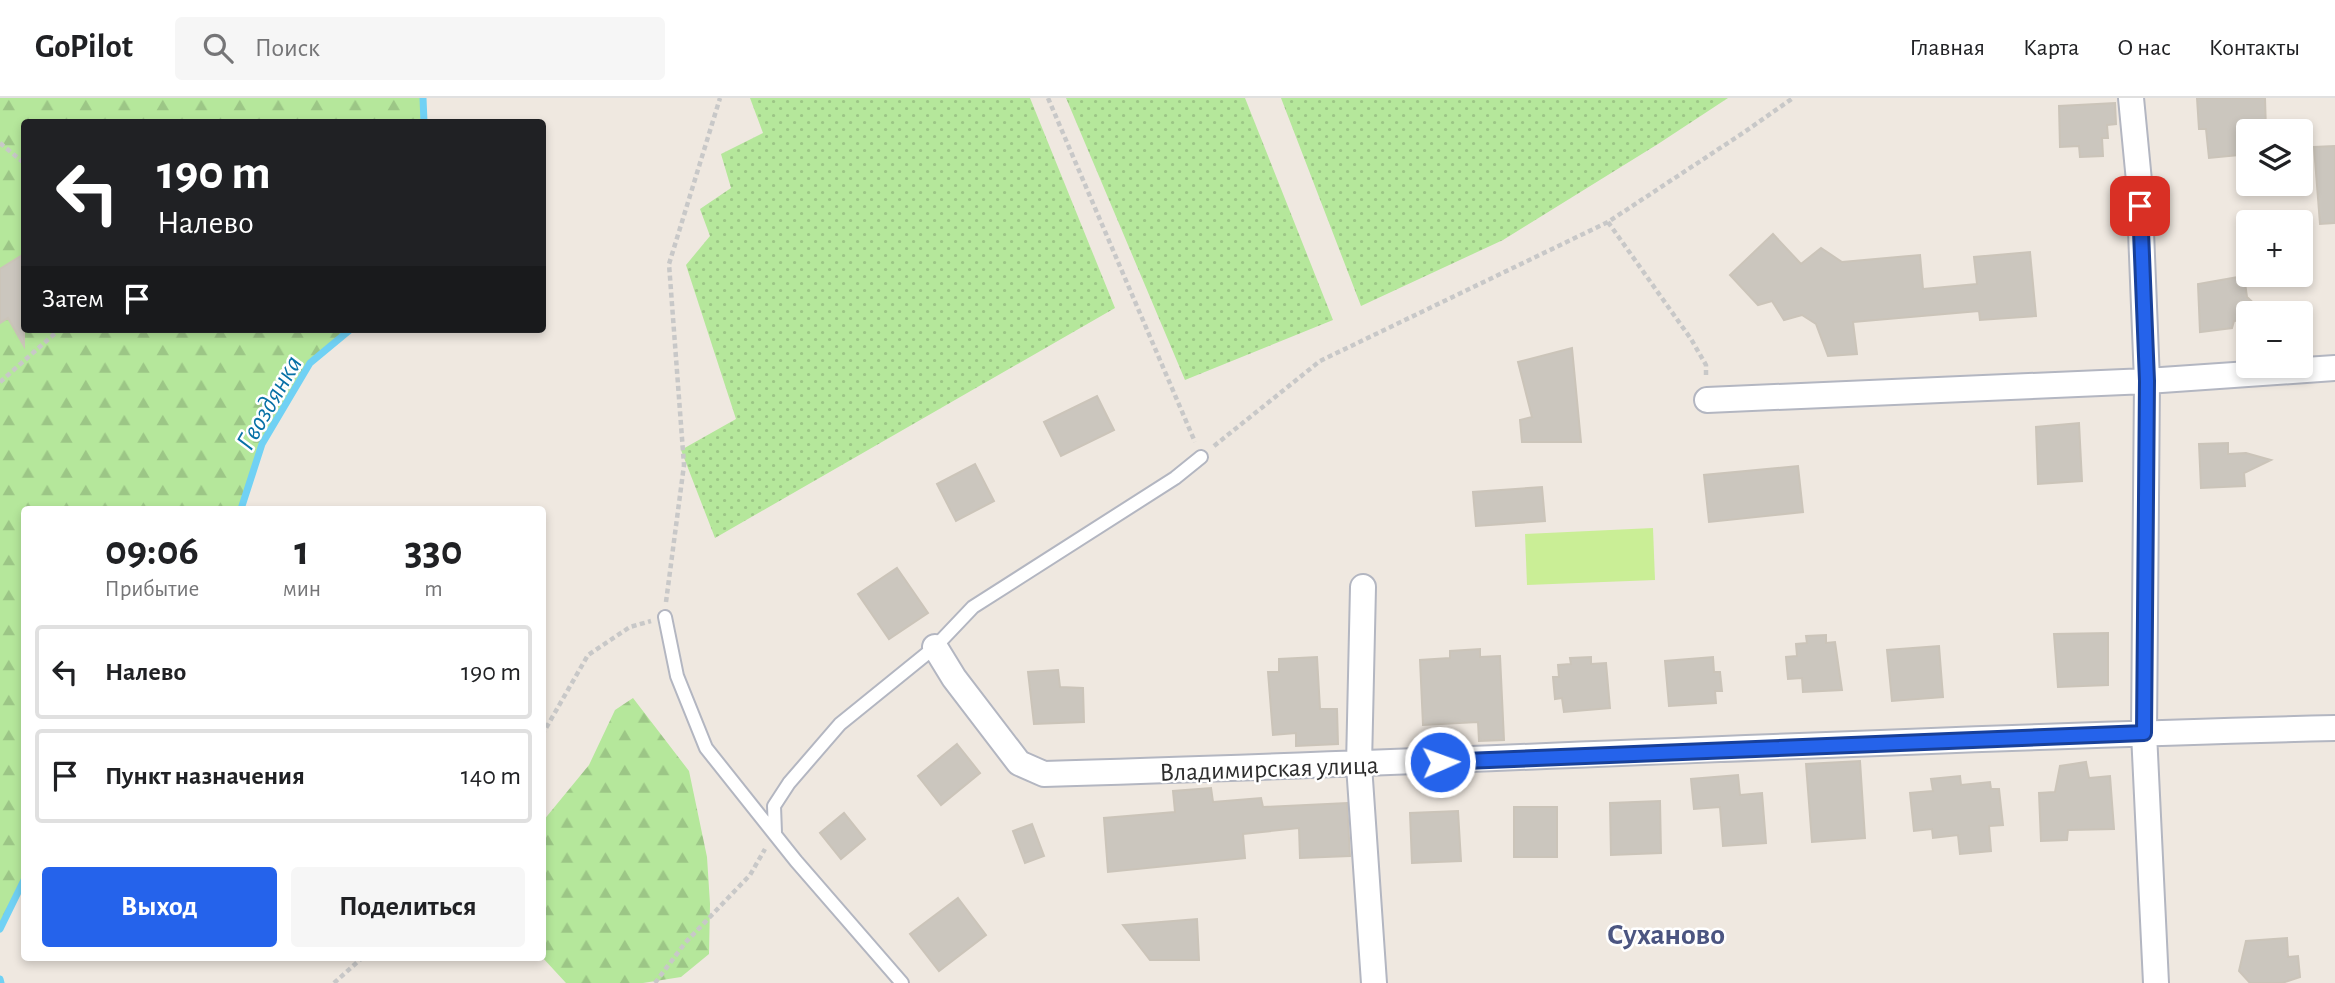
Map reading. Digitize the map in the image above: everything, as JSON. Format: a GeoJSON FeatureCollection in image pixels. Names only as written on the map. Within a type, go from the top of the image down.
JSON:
{"type":"FeatureCollection","features":[{"type":"Feature","properties":{"kind":"street"},"geometry":{"type":"LineString","coordinates":[[2131,98],[2139,181],[2147,381],[2144,733],[2156,983]]}},
{"type":"Feature","properties":{"kind":"street"},"geometry":{"type":"LineString","coordinates":[[1707,400],[2147,381],[2335,369]]}},
{"type":"Feature","properties":{"kind":"street"},"geometry":{"type":"LineString","coordinates":[[1363,587],[1359,765],[1374,983]]}},
{"type":"Feature","properties":{"kind":"street","name":"Владимирская улица"},"geometry":{"type":"LineString","coordinates":[[935,648],[954,678],[1019,763],[1044,774],[1359,765],[2144,733],[2335,728]]}},
{"type":"Feature","properties":{"kind":"lane"},"geometry":{"type":"LineString","coordinates":[[775,833],[774,806],[789,783],[840,724],[935,648],[973,607],[1175,478],[1201,457]]}},
{"type":"Feature","properties":{"kind":"lane"},"geometry":{"type":"LineString","coordinates":[[665,617],[677,676],[706,748],[902,983]]}},
{"type":"Feature","properties":{"kind":"path"},"geometry":{"type":"LineString","coordinates":[[546,728],[588,655],[630,628],[665,617],[669,565],[684,465],[669,264],[720,98]]}},
{"type":"Feature","properties":{"kind":"path"},"geometry":{"type":"LineString","coordinates":[[1048,98],[1201,457],[1320,361],[1608,222],[1793,98]]}},
{"type":"Feature","properties":{"kind":"path"},"geometry":{"type":"LineString","coordinates":[[0,143],[21,160]]}},
{"type":"Feature","properties":{"kind":"path"},"geometry":{"type":"LineString","coordinates":[[1608,222],[1691,339],[1706,365],[1707,400]]}},
{"type":"Feature","properties":{"kind":"path"},"geometry":{"type":"LineString","coordinates":[[0,382],[55,333]]}},
{"type":"Feature","properties":{"kind":"path"},"geometry":{"type":"LineString","coordinates":[[655,983],[685,943],[750,875],[775,833]]}},
{"type":"Feature","properties":{"kind":"path"},"geometry":{"type":"LineString","coordinates":[[334,983],[359,961]]}},
{"type":"Feature","properties":{"kind":"green space"},"geometry":{"type":"Polygon","coordinates":[[[0,98],[423,98],[424,119],[21,119],[21,333],[346,333],[310,363],[262,444],[242,506],[21,506],[21,886],[0,929],[0,98]]]}},
{"type":"Feature","properties":{"kind":"green space"},"geometry":{"type":"Polygon","coordinates":[[[750,98],[1030,98],[1115,308],[715,538],[681,450],[736,419],[686,265],[710,236],[700,209],[731,188],[721,154],[763,133],[750,98]]]}},
{"type":"Feature","properties":{"kind":"green space"},"geometry":{"type":"Polygon","coordinates":[[[1066,98],[1245,98],[1333,320],[1185,380],[1066,98]]]}},
{"type":"Feature","properties":{"kind":"green space"},"geometry":{"type":"Polygon","coordinates":[[[1281,98],[1728,98],[1503,240],[1361,306],[1281,98]]]}},
{"type":"Feature","properties":{"kind":"green space"},"geometry":{"type":"Polygon","coordinates":[[[1653,528],[1655,580],[1527,585],[1525,534],[1653,528]]]}},
{"type":"Feature","properties":{"kind":"green space"},"geometry":{"type":"Polygon","coordinates":[[[633,698],[689,771],[707,857],[709,954],[681,977],[643,983],[566,983],[546,961],[546,817],[589,765],[615,710],[633,698]]]}},
{"type":"Feature","properties":{"kind":"building"},"geometry":{"type":"Polygon","coordinates":[[[2197,98],[2265,98],[2266,119],[2236,119],[2236,155],[2209,158],[2206,129],[2199,129],[2197,98]]]}},
{"type":"Feature","properties":{"kind":"building"},"geometry":{"type":"Polygon","coordinates":[[[2115,103],[2116,124],[2107,125],[2108,138],[2102,138],[2103,156],[2080,157],[2079,146],[2060,147],[2059,106],[2115,103]]]}},
{"type":"Feature","properties":{"kind":"building"},"geometry":{"type":"Polygon","coordinates":[[[2335,146],[2335,223],[2320,224],[2314,147],[2335,146]]]}},
{"type":"Feature","properties":{"kind":"building"},"geometry":{"type":"Polygon","coordinates":[[[1773,234],[1801,264],[1821,248],[1842,262],[1920,255],[1923,289],[1977,284],[1974,257],[2030,252],[2036,316],[1980,320],[1979,311],[1853,322],[1857,354],[1828,356],[1816,324],[1802,315],[1784,320],[1772,301],[1758,305],[1730,275],[1773,234]]]}},
{"type":"Feature","properties":{"kind":"building"},"geometry":{"type":"Polygon","coordinates":[[[21,256],[21,333],[24,333],[24,346],[8,318],[0,323],[0,269],[21,256]]]}},
{"type":"Feature","properties":{"kind":"building"},"geometry":{"type":"Polygon","coordinates":[[[2236,277],[2236,287],[2246,287],[2247,297],[2251,301],[2236,301],[2236,321],[2232,328],[2200,332],[2198,284],[2236,277]]]}},
{"type":"Feature","properties":{"kind":"building"},"geometry":{"type":"Polygon","coordinates":[[[1572,348],[1581,442],[1522,442],[1520,420],[1532,417],[1518,362],[1572,348]]]}},
{"type":"Feature","properties":{"kind":"building"},"geometry":{"type":"Polygon","coordinates":[[[1097,396],[1114,430],[1061,456],[1044,422],[1097,396]]]}},
{"type":"Feature","properties":{"kind":"building"},"geometry":{"type":"Polygon","coordinates":[[[2079,423],[2082,481],[2038,484],[2036,427],[2079,423]]]}},
{"type":"Feature","properties":{"kind":"building"},"geometry":{"type":"Polygon","coordinates":[[[2228,443],[2228,454],[2246,453],[2271,460],[2244,473],[2245,486],[2201,488],[2199,444],[2228,443]]]}},
{"type":"Feature","properties":{"kind":"building"},"geometry":{"type":"Polygon","coordinates":[[[975,464],[994,501],[956,521],[937,484],[975,464]]]}},
{"type":"Feature","properties":{"kind":"building"},"geometry":{"type":"Polygon","coordinates":[[[1798,466],[1803,512],[1709,522],[1704,475],[1798,466]]]}},
{"type":"Feature","properties":{"kind":"building"},"geometry":{"type":"Polygon","coordinates":[[[1542,487],[1545,521],[1476,526],[1473,492],[1542,487]]]}},
{"type":"Feature","properties":{"kind":"building"},"geometry":{"type":"Polygon","coordinates":[[[897,568],[928,613],[889,639],[858,594],[897,568]]]}},
{"type":"Feature","properties":{"kind":"building"},"geometry":{"type":"Polygon","coordinates":[[[2108,633],[2108,685],[2058,687],[2054,634],[2108,633]]]}},
{"type":"Feature","properties":{"kind":"building"},"geometry":{"type":"Polygon","coordinates":[[[1826,635],[1826,643],[1835,642],[1842,690],[1803,692],[1802,678],[1788,679],[1786,657],[1797,656],[1796,644],[1807,643],[1806,636],[1826,635]]]}},
{"type":"Feature","properties":{"kind":"building"},"geometry":{"type":"Polygon","coordinates":[[[1939,646],[1943,697],[1892,701],[1887,650],[1939,646]]]}},
{"type":"Feature","properties":{"kind":"building"},"geometry":{"type":"Polygon","coordinates":[[[1480,649],[1480,657],[1500,656],[1504,740],[1479,741],[1478,722],[1423,725],[1420,660],[1450,658],[1450,651],[1480,649]]]}},
{"type":"Feature","properties":{"kind":"building"},"geometry":{"type":"Polygon","coordinates":[[[1317,657],[1320,709],[1337,709],[1338,744],[1296,746],[1296,733],[1273,735],[1268,672],[1279,672],[1279,659],[1317,657]]]}},
{"type":"Feature","properties":{"kind":"building"},"geometry":{"type":"Polygon","coordinates":[[[1591,657],[1591,664],[1606,663],[1610,708],[1564,712],[1562,698],[1555,699],[1553,677],[1559,677],[1558,665],[1571,664],[1570,658],[1591,657]]]}},
{"type":"Feature","properties":{"kind":"building"},"geometry":{"type":"Polygon","coordinates":[[[1713,657],[1714,672],[1720,672],[1722,691],[1715,691],[1716,703],[1669,706],[1665,661],[1713,657]]]}},
{"type":"Feature","properties":{"kind":"building"},"geometry":{"type":"Polygon","coordinates":[[[1058,670],[1060,687],[1083,688],[1084,722],[1034,724],[1028,672],[1058,670]]]}},
{"type":"Feature","properties":{"kind":"building"},"geometry":{"type":"Polygon","coordinates":[[[957,744],[980,773],[941,805],[918,776],[957,744]]]}},
{"type":"Feature","properties":{"kind":"building"},"geometry":{"type":"Polygon","coordinates":[[[1860,761],[1865,838],[1812,842],[1806,764],[1860,761]]]}},
{"type":"Feature","properties":{"kind":"building"},"geometry":{"type":"Polygon","coordinates":[[[2086,762],[2089,778],[2110,776],[2114,829],[2068,830],[2067,840],[2041,841],[2039,793],[2055,792],[2060,766],[2086,762]]]}},
{"type":"Feature","properties":{"kind":"building"},"geometry":{"type":"Polygon","coordinates":[[[1738,775],[1740,795],[1762,793],[1766,843],[1723,846],[1720,807],[1694,809],[1691,779],[1738,775]]]}},
{"type":"Feature","properties":{"kind":"building"},"geometry":{"type":"Polygon","coordinates":[[[1960,776],[1961,785],[1990,782],[1991,789],[1999,789],[2003,825],[1989,826],[1991,851],[1960,854],[1958,835],[1933,838],[1932,829],[1914,831],[1910,793],[1933,791],[1931,779],[1960,776]]]}},
{"type":"Feature","properties":{"kind":"building"},"geometry":{"type":"Polygon","coordinates":[[[1211,788],[1213,802],[1261,798],[1263,807],[1347,803],[1350,856],[1300,858],[1299,828],[1243,834],[1245,858],[1108,872],[1104,818],[1175,812],[1173,791],[1211,788]]]}},
{"type":"Feature","properties":{"kind":"building"},"geometry":{"type":"Polygon","coordinates":[[[1660,801],[1661,853],[1611,855],[1610,803],[1660,801]]]}},
{"type":"Feature","properties":{"kind":"building"},"geometry":{"type":"Polygon","coordinates":[[[1514,807],[1557,807],[1557,857],[1514,857],[1514,807]]]}},
{"type":"Feature","properties":{"kind":"building"},"geometry":{"type":"Polygon","coordinates":[[[1458,811],[1461,861],[1412,863],[1410,813],[1458,811]]]}},
{"type":"Feature","properties":{"kind":"building"},"geometry":{"type":"Polygon","coordinates":[[[844,813],[865,839],[841,859],[820,833],[844,813]]]}},
{"type":"Feature","properties":{"kind":"building"},"geometry":{"type":"Polygon","coordinates":[[[1032,824],[1044,856],[1025,863],[1013,831],[1032,824]]]}},
{"type":"Feature","properties":{"kind":"building"},"geometry":{"type":"Polygon","coordinates":[[[958,898],[986,935],[939,971],[910,934],[958,898]]]}},
{"type":"Feature","properties":{"kind":"building"},"geometry":{"type":"Polygon","coordinates":[[[1197,919],[1199,960],[1150,960],[1123,925],[1197,919]]]}},
{"type":"Feature","properties":{"kind":"building"},"geometry":{"type":"Polygon","coordinates":[[[2287,938],[2288,957],[2298,956],[2300,977],[2282,983],[2250,983],[2239,971],[2246,941],[2287,938]]]}},
{"type":"Feature","properties":{"kind":"waterway","name":"Гвоздянка"},"geometry":{"type":"LineString","coordinates":[[423,98],[424,119]]}},
{"type":"Feature","properties":{"kind":"waterway","name":"Гвоздянка"},"geometry":{"type":"LineString","coordinates":[[242,506],[262,444],[310,363],[346,333]]}},
{"type":"Feature","properties":{"kind":"waterway","name":"Гвоздянка"},"geometry":{"type":"LineString","coordinates":[[0,929],[21,886]]}},
{"type":"Feature","properties":{"kind":"waterway","name":"Гвоздянка"},"geometry":{"type":"LineString","coordinates":[[0,979],[1,983]]}},
{"type":"Feature","properties":{"kind":"district","name":"Суханово"},"geometry":{"type":"Point","coordinates":[1666,934]}},
{"type":"Feature","properties":{"kind":"route"},"geometry":{"type":"LineString","coordinates":[[1440,762],[2144,733],[2147,381],[2140,206]]}}]}
